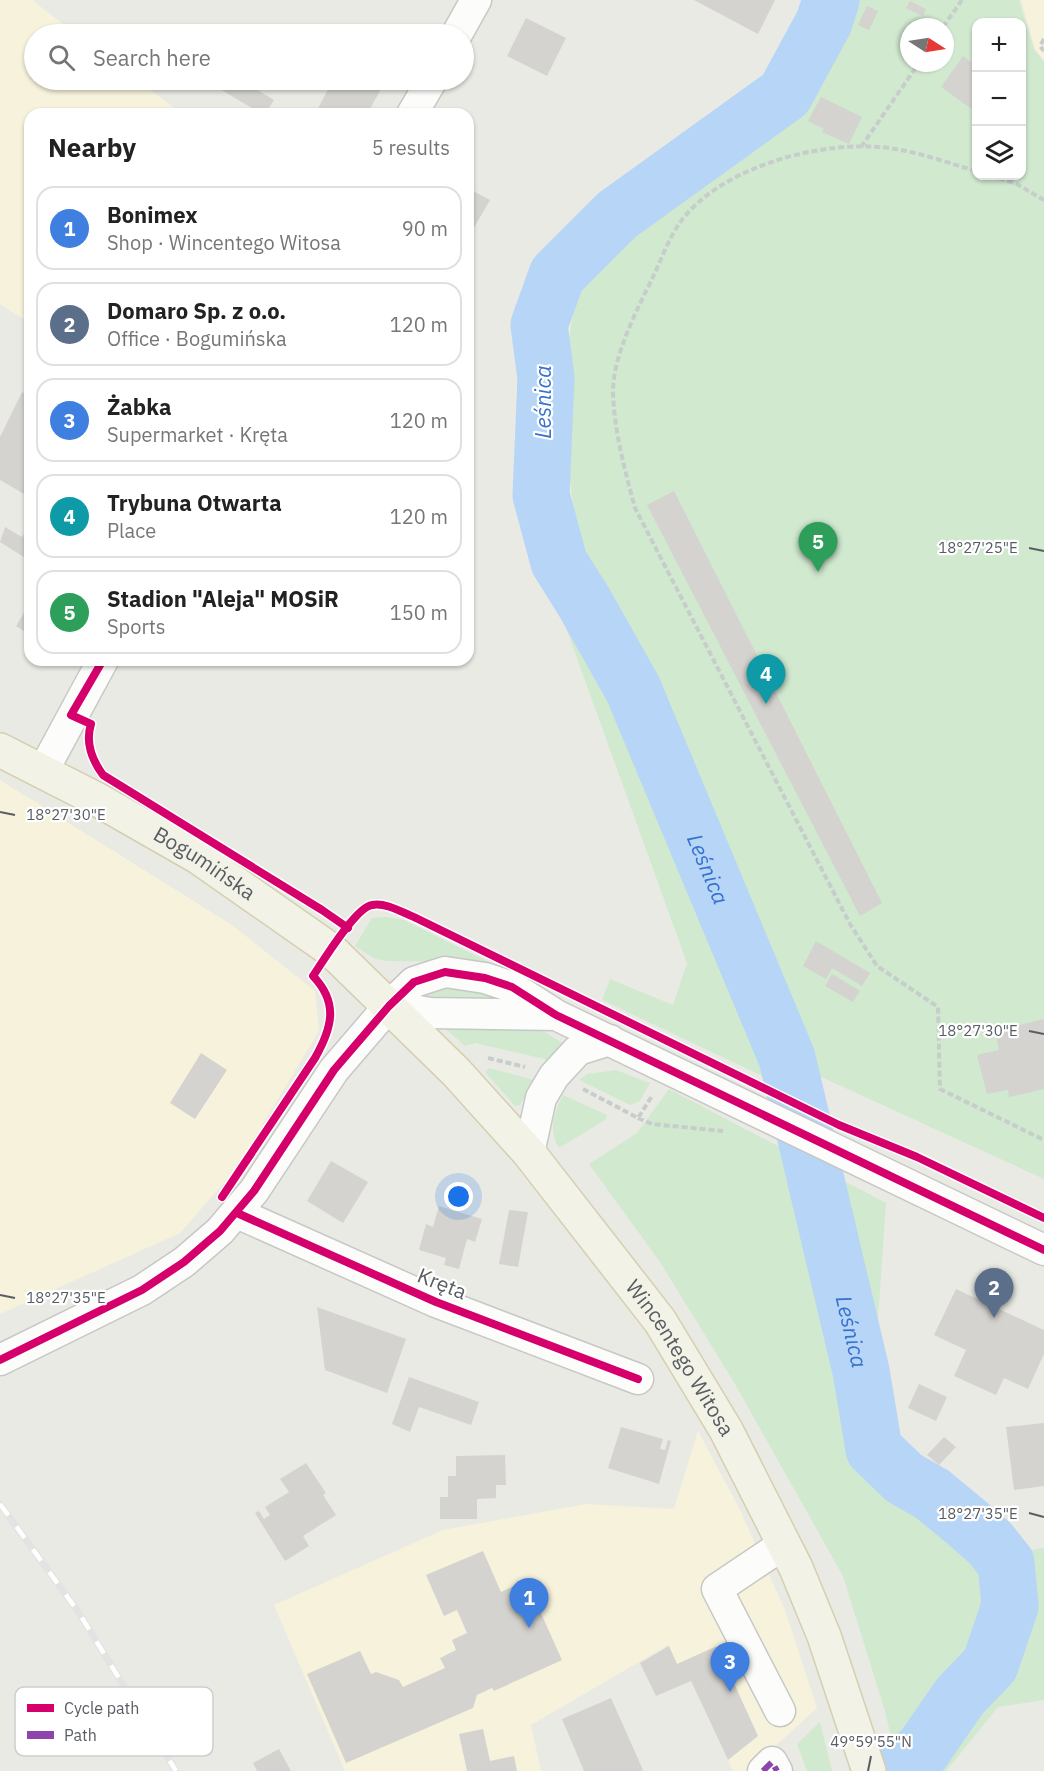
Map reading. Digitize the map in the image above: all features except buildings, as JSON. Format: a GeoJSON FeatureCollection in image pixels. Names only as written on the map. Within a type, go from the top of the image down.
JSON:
{"type":"FeatureCollection","features":[{"type":"Feature","properties":{"kind":"main road","name":"Bogumińska"},"geometry":{"type":"LineString","coordinates":[[0,750],[43,771],[198,857],[331,950],[389,1006]]}},
{"type":"Feature","properties":{"kind":"main road","name":"Wincentego Witosa"},"geometry":{"type":"LineString","coordinates":[[389,1006],[456,1072],[529,1153],[660,1321],[726,1430],[784,1544],[824,1636],[866,1760]]}},
{"type":"Feature","properties":{"kind":"street"},"geometry":{"type":"LineString","coordinates":[[463,24],[476,0]]}},
{"type":"Feature","properties":{"kind":"street"},"geometry":{"type":"LineString","coordinates":[[416,108],[426,90]]}},
{"type":"Feature","properties":{"kind":"street"},"geometry":{"type":"LineString","coordinates":[[43,771],[100,666]]}},
{"type":"Feature","properties":{"kind":"street"},"geometry":{"type":"LineString","coordinates":[[0,1360],[158,1280],[202,1247],[237,1213],[334,1070],[389,1006],[414,982],[445,972],[485,978],[512,987],[556,1015],[1044,1250]]}},
{"type":"Feature","properties":{"kind":"street"},"geometry":{"type":"LineString","coordinates":[[389,1006],[430,1013],[556,1015]]}},
{"type":"Feature","properties":{"kind":"street"},"geometry":{"type":"LineString","coordinates":[[529,1153],[541,1098],[554,1076],[578,1050],[610,1040]]}},
{"type":"Feature","properties":{"kind":"street","name":"Kręta"},"geometry":{"type":"LineString","coordinates":[[237,1213],[436,1302],[638,1379]]}},
{"type":"Feature","properties":{"kind":"street"},"geometry":{"type":"LineString","coordinates":[[780,1711],[717,1589],[784,1544]]}},
{"type":"Feature","properties":{"kind":"path"},"geometry":{"type":"LineString","coordinates":[[949,18],[962,0]]}},
{"type":"Feature","properties":{"kind":"path"},"geometry":{"type":"LineString","coordinates":[[1044,39],[1040,46],[1044,51]]}},
{"type":"Feature","properties":{"kind":"path"},"geometry":{"type":"LineString","coordinates":[[861,147],[913,72]]}},
{"type":"Feature","properties":{"kind":"path"},"geometry":{"type":"LineString","coordinates":[[972,170],[913,152],[861,147],[783,158],[738,174],[713,192],[679,224],[626,333],[613,391],[622,457],[635,508],[850,924],[877,966],[938,1007],[940,1089],[1044,1140]]}},
{"type":"Feature","properties":{"kind":"path"},"geometry":{"type":"LineString","coordinates":[[1004,180],[1015,183],[1044,200]]}},
{"type":"Feature","properties":{"kind":"path"},"geometry":{"type":"LineString","coordinates":[[484,1057],[534,1070]]}},
{"type":"Feature","properties":{"kind":"path"},"geometry":{"type":"LineString","coordinates":[[575,1085],[651,1124],[731,1132]]}},
{"type":"Feature","properties":{"kind":"path"},"geometry":{"type":"LineString","coordinates":[[638,1118],[657,1087]]}},
{"type":"Feature","properties":{"kind":"shaded area"},"geometry":{"type":"Polygon","coordinates":[[[0,0],[32,0],[63,24],[24,24],[24,90],[151,90],[175,108],[24,108],[24,319],[0,304],[0,0]]]}},
{"type":"Feature","properties":{"kind":"shaded area"},"geometry":{"type":"Polygon","coordinates":[[[1021,0],[1044,0],[1044,60],[1035,49],[1021,0]]]}},
{"type":"Feature","properties":{"kind":"shaded area"},"geometry":{"type":"Polygon","coordinates":[[[0,780],[232,925],[315,991],[319,1031],[236,1169],[180,1233],[0,1314],[0,780]]]}},
{"type":"Feature","properties":{"kind":"shaded area"},"geometry":{"type":"Polygon","coordinates":[[[698,1431],[739,1508],[785,1610],[817,1708],[748,1771],[733,1771],[682,1662],[677,1664],[668,1645],[531,1725],[541,1771],[345,1771],[274,1605],[443,1530],[586,1504],[674,1509],[698,1431]]]}},
{"type":"Feature","properties":{"kind":"green space"},"geometry":{"type":"Polygon","coordinates":[[[853,0],[1019,0],[1025,18],[972,18],[972,180],[1026,180],[1026,23],[1034,49],[1044,62],[1044,1179],[806,1070],[687,782],[606,613],[577,531],[564,442],[562,385],[577,287],[624,232],[704,174],[788,123],[842,40],[838,44],[853,0]]]}},
{"type":"Feature","properties":{"kind":"green space"},"geometry":{"type":"Polygon","coordinates":[[[549,328],[575,548],[660,736],[809,1098],[602,1000],[610,979],[673,1005],[687,963],[565,625],[531,503],[526,347],[549,328]]]}},
{"type":"Feature","properties":{"kind":"green space"},"geometry":{"type":"Polygon","coordinates":[[[386,917],[404,920],[503,969],[463,962],[375,959],[355,946],[372,918],[386,917]]]}},
{"type":"Feature","properties":{"kind":"green space"},"geometry":{"type":"Polygon","coordinates":[[[460,986],[504,997],[435,1000],[424,996],[435,989],[460,986]]]}},
{"type":"Feature","properties":{"kind":"green space"},"geometry":{"type":"Polygon","coordinates":[[[505,1022],[545,1032],[564,1044],[549,1060],[475,1043],[465,1046],[447,1030],[457,1023],[505,1022]]]}},
{"type":"Feature","properties":{"kind":"green space"},"geometry":{"type":"Polygon","coordinates":[[[489,1068],[534,1080],[520,1105],[515,1106],[485,1072],[489,1068]]]}},
{"type":"Feature","properties":{"kind":"green space"},"geometry":{"type":"Polygon","coordinates":[[[616,1070],[650,1083],[640,1101],[630,1105],[579,1080],[587,1074],[616,1070]]]}},
{"type":"Feature","properties":{"kind":"green space"},"geometry":{"type":"Polygon","coordinates":[[[669,1089],[886,1203],[877,1333],[885,1445],[1022,1551],[1044,1548],[1044,1700],[998,1707],[946,1771],[899,1771],[885,1711],[843,1576],[735,1384],[660,1262],[589,1164],[637,1133],[669,1089]]]}},
{"type":"Feature","properties":{"kind":"green space"},"geometry":{"type":"Polygon","coordinates":[[[563,1095],[607,1115],[605,1120],[559,1148],[553,1128],[557,1108],[563,1095]]]}},
{"type":"Feature","properties":{"kind":"green space"},"geometry":{"type":"Polygon","coordinates":[[[820,1722],[832,1771],[807,1771],[797,1744],[820,1722]]]}},
{"type":"Feature","properties":{"kind":"waterway","name":"Leśnica"},"geometry":{"type":"LineString","coordinates":[[831,0],[824,22],[785,94],[617,215],[557,275],[539,325],[546,378],[541,495],[559,562],[633,689],[787,1058],[861,1371],[874,1449],[904,1478],[932,1494],[966,1522],[990,1543],[1006,1563],[1010,1606],[990,1665],[960,1696],[922,1751],[894,1771]]}},
{"type":"Feature","properties":{"kind":"railway"},"geometry":{"type":"LineString","coordinates":[[0,1504],[79,1613],[124,1687]]}},
{"type":"Feature","properties":{"kind":"railway"},"geometry":{"type":"LineString","coordinates":[[167,1756],[176,1771]]}},
{"type":"Feature","properties":{"kind":"marked path"},"geometry":{"type":"LineString","coordinates":[[763,1771],[772,1762],[777,1771]]}},
{"type":"Feature","properties":{"kind":"cycle path"},"geometry":{"type":"LineString","coordinates":[[100,666],[71,715],[91,724],[89,745],[103,775],[348,928]]}},
{"type":"Feature","properties":{"kind":"cycle path"},"geometry":{"type":"LineString","coordinates":[[222,1197],[315,1058],[326,1036],[330,1006],[327,996],[313,976],[349,924],[365,908],[377,904],[389,906],[416,918],[839,1125],[917,1157],[1044,1218]]}},
{"type":"Feature","properties":{"kind":"cycle path"},"geometry":{"type":"LineString","coordinates":[[0,1360],[142,1290],[184,1262],[220,1231],[254,1191],[334,1070],[389,1006],[414,982],[445,972],[485,978],[512,987],[556,1015],[1044,1250]]}},
{"type":"Feature","properties":{"kind":"cycle path"},"geometry":{"type":"LineString","coordinates":[[237,1213],[436,1302],[638,1379]]}},
{"type":"Feature","properties":{"kind":"place","name":"Stadion \"Aleja\" MOSiR"},"geometry":{"type":"Point","coordinates":[818,572]}},
{"type":"Feature","properties":{"kind":"place","name":"Trybuna Otwarta"},"geometry":{"type":"Point","coordinates":[766,704]}},
{"type":"Feature","properties":{"kind":"place","name":"Domaro Sp. z o.o."},"geometry":{"type":"Point","coordinates":[994,1318]}},
{"type":"Feature","properties":{"kind":"place","name":"Bonimex"},"geometry":{"type":"Point","coordinates":[529,1628]}},
{"type":"Feature","properties":{"kind":"place","name":"Żabka"},"geometry":{"type":"Point","coordinates":[730,1692]}}]}
